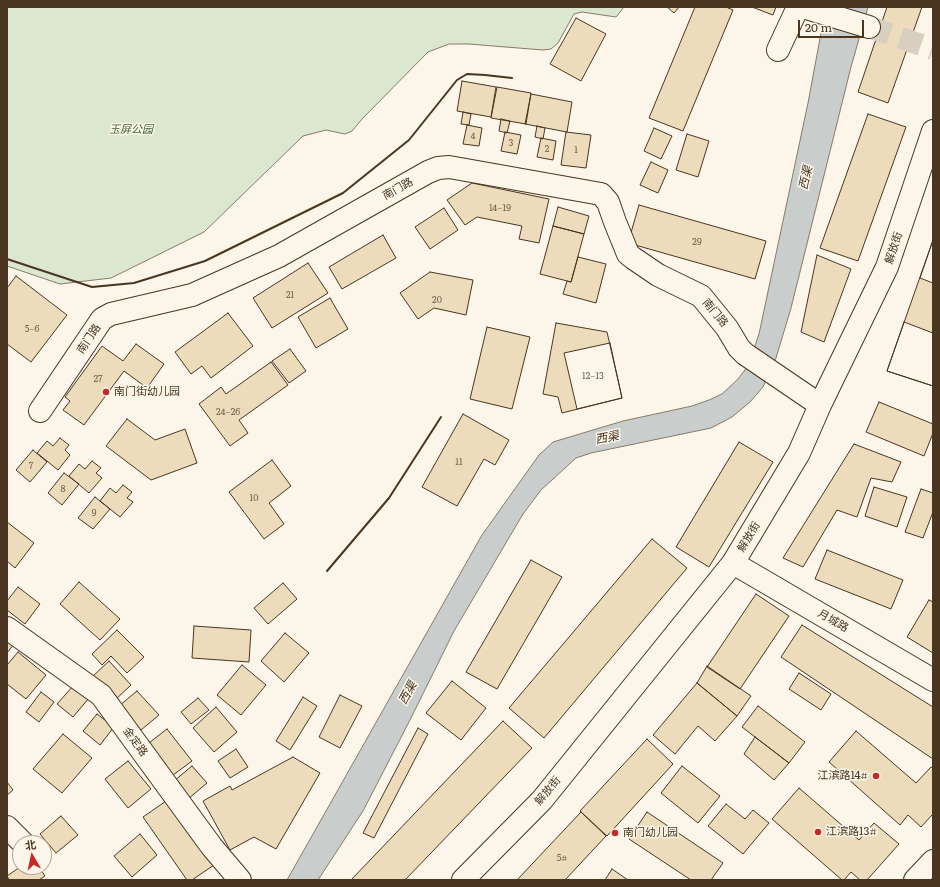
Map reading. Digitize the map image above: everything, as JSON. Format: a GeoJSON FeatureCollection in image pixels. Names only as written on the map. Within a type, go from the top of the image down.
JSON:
{"type":"FeatureCollection","features":[{"type":"Feature","properties":{"kind":"street"},"geometry":{"type":"LineString","coordinates":[[778,50],[798,7]]}},
{"type":"Feature","properties":{"kind":"street"},"geometry":{"type":"LineString","coordinates":[[803,7],[869,27]]}},
{"type":"Feature","properties":{"kind":"street","name":"解放街"},"geometry":{"type":"LineString","coordinates":[[463,880],[542,800],[733,563],[799,453],[820,405],[887,267],[933,131]]}},
{"type":"Feature","properties":{"kind":"street","name":"南门路"},"geometry":{"type":"LineString","coordinates":[[40,411],[102,319],[111,314],[192,295],[279,256],[428,172],[438,168],[449,167],[602,194],[608,202],[628,254],[632,258],[658,275],[701,296],[728,328],[739,348],[745,354],[784,382],[820,405]]}},
{"type":"Feature","properties":{"kind":"street","name":"月城路"},"geometry":{"type":"LineString","coordinates":[[733,563],[933,680]]}},
{"type":"Feature","properties":{"kind":"street","name":"金定路"},"geometry":{"type":"LineString","coordinates":[[7,628],[101,695],[212,847],[240,880]]}},
{"type":"Feature","properties":{"kind":"street"},"geometry":{"type":"LineString","coordinates":[[7,827],[15,835]]}},
{"type":"Feature","properties":{"kind":"street"},"geometry":{"type":"LineString","coordinates":[[915,880],[933,861]]}},
{"type":"Feature","properties":{"kind":"green space","name":"玉屏公园"},"geometry":{"type":"Polygon","coordinates":[[[7,7],[624,7],[616,17],[582,12],[574,14],[558,43],[551,49],[543,50],[469,44],[449,44],[428,52],[352,131],[345,134],[326,130],[303,136],[204,232],[111,278],[60,284],[7,266],[7,7]]]}},
{"type":"Feature","properties":{"kind":"water","name":"西渠"},"geometry":{"type":"Polygon","coordinates":[[[829,7],[868,7],[851,67],[791,308],[776,358],[763,387],[750,402],[732,417],[711,428],[591,453],[576,458],[541,490],[523,514],[454,631],[363,811],[318,880],[287,880],[482,535],[539,455],[553,442],[623,421],[692,406],[709,400],[722,394],[738,379],[748,366],[759,334],[808,103],[821,33],[829,7]]]}},
{"type":"Feature","properties":{"kind":"building"},"geometry":{"type":"Polygon","coordinates":[[[667,7],[679,7],[674,13],[667,7]]]}},
{"type":"Feature","properties":{"kind":"building"},"geometry":{"type":"Polygon","coordinates":[[[695,7],[726,7],[733,10],[683,131],[649,118],[695,7]]]}},
{"type":"Feature","properties":{"kind":"building"},"geometry":{"type":"Polygon","coordinates":[[[752,7],[776,7],[773,15],[752,7]]]}},
{"type":"Feature","properties":{"kind":"building"},"geometry":{"type":"Polygon","coordinates":[[[887,7],[922,7],[888,103],[858,92],[887,7]]]}},
{"type":"Feature","properties":{"kind":"building"},"geometry":{"type":"Polygon","coordinates":[[[576,18],[606,34],[581,81],[550,64],[576,18]]]}},
{"type":"Feature","properties":{"kind":"building"},"geometry":{"type":"Polygon","coordinates":[[[462,81],[496,87],[491,117],[457,111],[462,81]]]}},
{"type":"Feature","properties":{"kind":"building"},"geometry":{"type":"Polygon","coordinates":[[[497,87],[531,93],[526,124],[491,118],[497,87]]]}},
{"type":"Feature","properties":{"kind":"building"},"geometry":{"type":"Polygon","coordinates":[[[531,94],[572,102],[567,132],[525,124],[531,94]]]}},
{"type":"Feature","properties":{"kind":"building"},"geometry":{"type":"Polygon","coordinates":[[[463,112],[471,114],[469,125],[461,124],[463,112]]]}},
{"type":"Feature","properties":{"kind":"building"},"geometry":{"type":"Polygon","coordinates":[[[868,114],[906,127],[858,261],[820,248],[868,114]]]}},
{"type":"Feature","properties":{"kind":"building"},"geometry":{"type":"Polygon","coordinates":[[[501,119],[510,121],[507,133],[499,131],[501,119]]]}},
{"type":"Feature","properties":{"kind":"building"},"geometry":{"type":"Polygon","coordinates":[[[467,125],[482,128],[479,146],[463,144],[467,125]]]}},
{"type":"Feature","properties":{"kind":"building"},"geometry":{"type":"Polygon","coordinates":[[[537,126],[545,128],[543,139],[535,137],[537,126]]]}},
{"type":"Feature","properties":{"kind":"building"},"geometry":{"type":"Polygon","coordinates":[[[654,128],[672,136],[661,159],[644,151],[654,128]]]}},
{"type":"Feature","properties":{"kind":"building"},"geometry":{"type":"Polygon","coordinates":[[[505,132],[521,135],[517,154],[501,151],[505,132]]]}},
{"type":"Feature","properties":{"kind":"building"},"geometry":{"type":"Polygon","coordinates":[[[566,132],[591,135],[586,168],[561,165],[566,132]]]}},
{"type":"Feature","properties":{"kind":"building"},"geometry":{"type":"Polygon","coordinates":[[[687,134],[709,141],[698,177],[676,170],[687,134]]]}},
{"type":"Feature","properties":{"kind":"building"},"geometry":{"type":"Polygon","coordinates":[[[541,138],[556,141],[553,160],[537,157],[541,138]]]}},
{"type":"Feature","properties":{"kind":"building"},"geometry":{"type":"Polygon","coordinates":[[[651,162],[668,170],[658,193],[640,185],[651,162]]]}},
{"type":"Feature","properties":{"kind":"building"},"geometry":{"type":"Polygon","coordinates":[[[472,183],[549,199],[539,243],[519,239],[522,226],[477,217],[465,225],[447,200],[472,183]]]}},
{"type":"Feature","properties":{"kind":"building"},"geometry":{"type":"Polygon","coordinates":[[[639,205],[766,241],[755,279],[628,243],[639,205]]]}},
{"type":"Feature","properties":{"kind":"building"},"geometry":{"type":"Polygon","coordinates":[[[558,207],[589,216],[584,234],[553,226],[558,207]]]}},
{"type":"Feature","properties":{"kind":"building"},"geometry":{"type":"Polygon","coordinates":[[[444,208],[458,230],[430,249],[415,227],[444,208]]]}},
{"type":"Feature","properties":{"kind":"building"},"geometry":{"type":"Polygon","coordinates":[[[553,226],[584,234],[571,282],[540,274],[553,226]]]}},
{"type":"Feature","properties":{"kind":"building"},"geometry":{"type":"Polygon","coordinates":[[[383,235],[396,258],[342,289],[329,267],[383,235]]]}},
{"type":"Feature","properties":{"kind":"building"},"geometry":{"type":"Polygon","coordinates":[[[933,240],[933,386],[887,371],[933,240]]]}},
{"type":"Feature","properties":{"kind":"building"},"geometry":{"type":"Polygon","coordinates":[[[933,240],[933,283],[920,278],[933,240]]]}},
{"type":"Feature","properties":{"kind":"building"},"geometry":{"type":"Polygon","coordinates":[[[817,255],[851,269],[824,342],[801,332],[817,255]]]}},
{"type":"Feature","properties":{"kind":"building"},"geometry":{"type":"Polygon","coordinates":[[[578,257],[606,264],[596,303],[563,294],[567,281],[571,282],[578,257]]]}},
{"type":"Feature","properties":{"kind":"building"},"geometry":{"type":"Polygon","coordinates":[[[308,263],[328,293],[272,328],[253,298],[308,263]]]}},
{"type":"Feature","properties":{"kind":"building"},"geometry":{"type":"Polygon","coordinates":[[[430,272],[473,280],[466,315],[434,308],[418,319],[400,293],[430,272]]]}},
{"type":"Feature","properties":{"kind":"building"},"geometry":{"type":"Polygon","coordinates":[[[16,276],[67,315],[31,362],[7,344],[7,288],[16,276]]]}},
{"type":"Feature","properties":{"kind":"building"},"geometry":{"type":"Polygon","coordinates":[[[330,298],[348,329],[316,348],[298,317],[330,298]]]}},
{"type":"Feature","properties":{"kind":"building"},"geometry":{"type":"Polygon","coordinates":[[[228,313],[253,346],[211,378],[202,366],[191,374],[175,352],[228,313]]]}},
{"type":"Feature","properties":{"kind":"building"},"geometry":{"type":"Polygon","coordinates":[[[904,322],[933,333],[933,386],[887,371],[904,322]]]}},
{"type":"Feature","properties":{"kind":"building"},"geometry":{"type":"Polygon","coordinates":[[[556,323],[607,332],[622,398],[562,413],[558,397],[543,394],[556,323]]]}},
{"type":"Feature","properties":{"kind":"building"},"geometry":{"type":"Polygon","coordinates":[[[487,327],[530,337],[512,409],[470,399],[487,327]]]}},
{"type":"Feature","properties":{"kind":"building"},"geometry":{"type":"Polygon","coordinates":[[[610,343],[622,398],[577,409],[564,353],[610,343]]]}},
{"type":"Feature","properties":{"kind":"building","name":"南门街幼儿园"},"geometry":{"type":"Polygon","coordinates":[[[136,344],[164,364],[147,388],[124,371],[84,425],[63,410],[70,401],[65,397],[102,346],[123,361],[136,344]]]}},
{"type":"Feature","properties":{"kind":"building"},"geometry":{"type":"Polygon","coordinates":[[[290,349],[306,371],[289,383],[272,361],[290,349]]]}},
{"type":"Feature","properties":{"kind":"building"},"geometry":{"type":"Polygon","coordinates":[[[271,362],[288,385],[239,420],[248,433],[230,446],[199,404],[221,387],[226,394],[271,362]]]}},
{"type":"Feature","properties":{"kind":"building"},"geometry":{"type":"Polygon","coordinates":[[[879,402],[933,424],[933,433],[924,456],[866,432],[879,402]]]}},
{"type":"Feature","properties":{"kind":"building"},"geometry":{"type":"Polygon","coordinates":[[[463,414],[509,440],[495,465],[484,459],[457,506],[422,487],[463,414]]]}},
{"type":"Feature","properties":{"kind":"building"},"geometry":{"type":"Polygon","coordinates":[[[127,419],[155,440],[185,429],[197,463],[151,480],[106,446],[127,419]]]}},
{"type":"Feature","properties":{"kind":"building"},"geometry":{"type":"Polygon","coordinates":[[[60,438],[69,445],[65,450],[70,455],[58,470],[37,453],[47,441],[53,446],[60,438]]]}},
{"type":"Feature","properties":{"kind":"building"},"geometry":{"type":"Polygon","coordinates":[[[739,442],[773,462],[709,567],[676,547],[739,442]]]}},
{"type":"Feature","properties":{"kind":"building"},"geometry":{"type":"Polygon","coordinates":[[[854,444],[901,462],[892,482],[871,478],[857,517],[837,510],[803,567],[783,558],[854,444]]]}},
{"type":"Feature","properties":{"kind":"building"},"geometry":{"type":"Polygon","coordinates":[[[33,450],[47,462],[30,482],[16,470],[33,450]]]}},
{"type":"Feature","properties":{"kind":"building"},"geometry":{"type":"Polygon","coordinates":[[[272,460],[291,486],[269,503],[284,524],[264,539],[229,492],[272,460]]]}},
{"type":"Feature","properties":{"kind":"building"},"geometry":{"type":"Polygon","coordinates":[[[92,461],[101,468],[96,473],[102,478],[89,493],[69,476],[79,464],[85,469],[92,461]]]}},
{"type":"Feature","properties":{"kind":"building"},"geometry":{"type":"Polygon","coordinates":[[[64,473],[79,484],[62,505],[48,493],[64,473]]]}},
{"type":"Feature","properties":{"kind":"building"},"geometry":{"type":"Polygon","coordinates":[[[123,485],[132,492],[127,498],[133,502],[120,517],[100,501],[110,488],[116,493],[123,485]]]}},
{"type":"Feature","properties":{"kind":"building"},"geometry":{"type":"Polygon","coordinates":[[[874,487],[907,497],[897,527],[865,516],[874,487]]]}},
{"type":"Feature","properties":{"kind":"building"},"geometry":{"type":"Polygon","coordinates":[[[921,489],[933,493],[933,512],[923,538],[905,532],[921,489]]]}},
{"type":"Feature","properties":{"kind":"building"},"geometry":{"type":"Polygon","coordinates":[[[95,497],[110,509],[93,529],[78,518],[95,497]]]}},
{"type":"Feature","properties":{"kind":"building"},"geometry":{"type":"Polygon","coordinates":[[[7,522],[34,543],[15,568],[7,561],[7,522]]]}},
{"type":"Feature","properties":{"kind":"building"},"geometry":{"type":"Polygon","coordinates":[[[652,539],[687,568],[544,738],[509,708],[652,539]]]}},
{"type":"Feature","properties":{"kind":"building"},"geometry":{"type":"Polygon","coordinates":[[[827,550],[903,580],[891,609],[815,579],[827,550]]]}},
{"type":"Feature","properties":{"kind":"building"},"geometry":{"type":"Polygon","coordinates":[[[531,560],[562,577],[497,689],[466,672],[531,560]]]}},
{"type":"Feature","properties":{"kind":"building"},"geometry":{"type":"Polygon","coordinates":[[[79,582],[120,619],[100,640],[60,604],[79,582]]]}},
{"type":"Feature","properties":{"kind":"building"},"geometry":{"type":"Polygon","coordinates":[[[283,583],[297,599],[268,624],[254,608],[283,583]]]}},
{"type":"Feature","properties":{"kind":"building"},"geometry":{"type":"Polygon","coordinates":[[[18,587],[40,604],[25,624],[7,610],[7,601],[18,587]]]}},
{"type":"Feature","properties":{"kind":"building"},"geometry":{"type":"Polygon","coordinates":[[[756,594],[789,616],[740,689],[707,667],[756,594]]]}},
{"type":"Feature","properties":{"kind":"building"},"geometry":{"type":"Polygon","coordinates":[[[929,600],[933,602],[933,653],[907,637],[929,600]]]}},
{"type":"Feature","properties":{"kind":"building"},"geometry":{"type":"Polygon","coordinates":[[[802,625],[933,707],[933,759],[781,657],[802,625]]]}},
{"type":"Feature","properties":{"kind":"building"},"geometry":{"type":"Polygon","coordinates":[[[194,626],[251,630],[249,662],[192,658],[194,626]]]}},
{"type":"Feature","properties":{"kind":"building"},"geometry":{"type":"Polygon","coordinates":[[[117,630],[144,657],[127,673],[111,656],[102,665],[92,654],[117,630]]]}},
{"type":"Feature","properties":{"kind":"building"},"geometry":{"type":"Polygon","coordinates":[[[7,632],[17,640],[7,653],[7,632]]]}},
{"type":"Feature","properties":{"kind":"building"},"geometry":{"type":"Polygon","coordinates":[[[285,633],[309,653],[284,682],[261,661],[285,633]]]}},
{"type":"Feature","properties":{"kind":"building"},"geometry":{"type":"Polygon","coordinates":[[[18,652],[46,675],[26,699],[7,684],[7,665],[18,652]]]}},
{"type":"Feature","properties":{"kind":"building"},"geometry":{"type":"Polygon","coordinates":[[[109,661],[131,685],[114,701],[92,677],[109,661]]]}},
{"type":"Feature","properties":{"kind":"building"},"geometry":{"type":"Polygon","coordinates":[[[242,665],[266,685],[241,715],[217,695],[242,665]]]}},
{"type":"Feature","properties":{"kind":"building"},"geometry":{"type":"Polygon","coordinates":[[[707,666],[751,696],[737,716],[697,683],[707,666]]]}},
{"type":"Feature","properties":{"kind":"building"},"geometry":{"type":"Polygon","coordinates":[[[799,673],[831,694],[821,710],[789,689],[799,673]]]}},
{"type":"Feature","properties":{"kind":"building"},"geometry":{"type":"Polygon","coordinates":[[[452,681],[486,708],[461,740],[426,713],[452,681]]]}},
{"type":"Feature","properties":{"kind":"building"},"geometry":{"type":"Polygon","coordinates":[[[697,683],[737,716],[715,741],[698,726],[675,754],[653,735],[697,683]]]}},
{"type":"Feature","properties":{"kind":"building"},"geometry":{"type":"Polygon","coordinates":[[[74,685],[89,698],[73,717],[57,704],[74,685]]]}},
{"type":"Feature","properties":{"kind":"building"},"geometry":{"type":"Polygon","coordinates":[[[137,691],[159,715],[141,730],[119,706],[137,691]]]}},
{"type":"Feature","properties":{"kind":"building"},"geometry":{"type":"Polygon","coordinates":[[[41,692],[54,702],[39,722],[26,712],[41,692]]]}},
{"type":"Feature","properties":{"kind":"building"},"geometry":{"type":"Polygon","coordinates":[[[340,695],[362,706],[340,748],[319,737],[340,695]]]}},
{"type":"Feature","properties":{"kind":"building"},"geometry":{"type":"Polygon","coordinates":[[[303,697],[317,706],[290,750],[276,741],[303,697]]]}},
{"type":"Feature","properties":{"kind":"building"},"geometry":{"type":"Polygon","coordinates":[[[198,698],[209,710],[191,724],[181,712],[198,698]]]}},
{"type":"Feature","properties":{"kind":"building"},"geometry":{"type":"Polygon","coordinates":[[[758,706],[805,742],[789,763],[742,727],[758,706]]]}},
{"type":"Feature","properties":{"kind":"building"},"geometry":{"type":"Polygon","coordinates":[[[216,707],[237,732],[214,752],[193,728],[216,707]]]}},
{"type":"Feature","properties":{"kind":"building"},"geometry":{"type":"Polygon","coordinates":[[[97,714],[114,727],[100,745],[83,731],[97,714]]]}},
{"type":"Feature","properties":{"kind":"building"},"geometry":{"type":"Polygon","coordinates":[[[503,721],[532,748],[405,880],[351,880],[503,721]]]}},
{"type":"Feature","properties":{"kind":"building"},"geometry":{"type":"Polygon","coordinates":[[[418,728],[428,734],[374,838],[363,833],[418,728]]]}},
{"type":"Feature","properties":{"kind":"building"},"geometry":{"type":"Polygon","coordinates":[[[167,729],[192,761],[169,778],[145,746],[167,729]]]}},
{"type":"Feature","properties":{"kind":"building","name":"江滨路14#"},"geometry":{"type":"Polygon","coordinates":[[[856,731],[916,783],[931,767],[933,768],[933,814],[921,827],[908,815],[900,825],[829,762],[856,731]]]}},
{"type":"Feature","properties":{"kind":"building"},"geometry":{"type":"Polygon","coordinates":[[[63,734],[92,758],[62,793],[33,769],[63,734]]]}},
{"type":"Feature","properties":{"kind":"building"},"geometry":{"type":"Polygon","coordinates":[[[755,737],[789,763],[774,780],[744,754],[755,737]]]}},
{"type":"Feature","properties":{"kind":"building"},"geometry":{"type":"Polygon","coordinates":[[[647,739],[673,764],[607,836],[580,811],[647,739]]]}},
{"type":"Feature","properties":{"kind":"building"},"geometry":{"type":"Polygon","coordinates":[[[236,749],[248,767],[230,778],[218,761],[236,749]]]}},
{"type":"Feature","properties":{"kind":"building"},"geometry":{"type":"Polygon","coordinates":[[[293,757],[320,773],[276,849],[254,837],[230,850],[203,801],[230,786],[232,790],[293,757]]]}},
{"type":"Feature","properties":{"kind":"building"},"geometry":{"type":"Polygon","coordinates":[[[128,761],[151,789],[128,808],[105,779],[128,761]]]}},
{"type":"Feature","properties":{"kind":"building"},"geometry":{"type":"Polygon","coordinates":[[[192,766],[207,783],[188,799],[174,781],[192,766]]]}},
{"type":"Feature","properties":{"kind":"building"},"geometry":{"type":"Polygon","coordinates":[[[682,766],[720,796],[698,823],[661,793],[682,766]]]}},
{"type":"Feature","properties":{"kind":"building"},"geometry":{"type":"Polygon","coordinates":[[[7,782],[13,790],[7,795],[7,782]]]}},
{"type":"Feature","properties":{"kind":"building","name":"江滨路13#"},"geometry":{"type":"Polygon","coordinates":[[[799,788],[859,840],[874,823],[899,844],[867,880],[860,880],[851,872],[844,880],[842,880],[772,819],[799,788]]]}},
{"type":"Feature","properties":{"kind":"building"},"geometry":{"type":"Polygon","coordinates":[[[169,799],[214,865],[192,880],[187,880],[143,817],[169,799]]]}},
{"type":"Feature","properties":{"kind":"building"},"geometry":{"type":"Polygon","coordinates":[[[726,804],[745,819],[753,810],[769,823],[743,854],[708,826],[726,804]]]}},
{"type":"Feature","properties":{"kind":"building"},"geometry":{"type":"Polygon","coordinates":[[[581,812],[606,836],[565,880],[517,880],[581,812]]]}},
{"type":"Feature","properties":{"kind":"building"},"geometry":{"type":"Polygon","coordinates":[[[647,812],[723,863],[711,880],[691,880],[629,839],[647,812]]]}},
{"type":"Feature","properties":{"kind":"building"},"geometry":{"type":"Polygon","coordinates":[[[61,816],[78,835],[56,853],[52,848],[52,835],[40,834],[61,816]]]}},
{"type":"Feature","properties":{"kind":"building"},"geometry":{"type":"Polygon","coordinates":[[[140,834],[157,855],[132,877],[114,856],[140,834]]]}},
{"type":"Feature","properties":{"kind":"building"},"geometry":{"type":"Polygon","coordinates":[[[612,869],[628,880],[605,880],[612,869]]]}},
{"type":"Feature","properties":{"kind":"building"},"geometry":{"type":"Polygon","coordinates":[[[12,873],[12,875],[45,876],[39,880],[9,880],[7,876],[12,873]]]}},
{"type":"Feature","properties":{"kind":"tunnel"},"geometry":{"type":"LineString","coordinates":[[869,27],[933,49]]}},
{"type":"Feature","properties":{"kind":"wall"},"geometry":{"type":"LineString","coordinates":[[7,259],[92,287],[134,283],[205,261],[343,193],[409,140],[457,80],[467,74],[512,78]]}},
{"type":"Feature","properties":{"kind":"wall"},"geometry":{"type":"LineString","coordinates":[[327,571],[389,498],[441,417]]}},
{"type":"Feature","properties":{"kind":"place","name":"南门街幼儿园"},"geometry":{"type":"Point","coordinates":[106,392]}},
{"type":"Feature","properties":{"kind":"place","name":"江滨路14#"},"geometry":{"type":"Point","coordinates":[876,776]}},
{"type":"Feature","properties":{"kind":"place","name":"江滨路13#"},"geometry":{"type":"Point","coordinates":[818,832]}},
{"type":"Feature","properties":{"kind":"place","name":"南门幼儿园"},"geometry":{"type":"Point","coordinates":[615,833]}}]}
